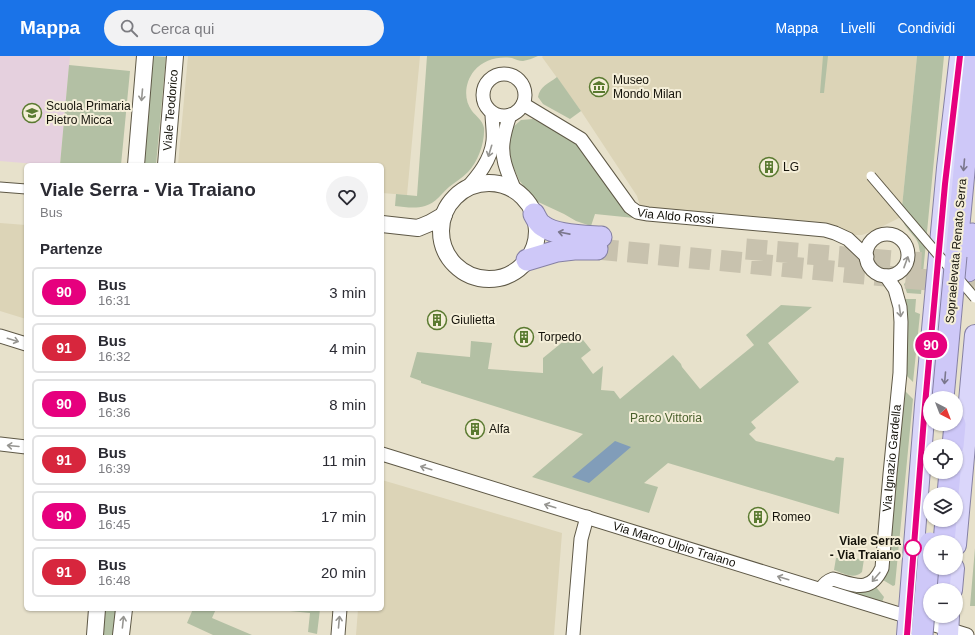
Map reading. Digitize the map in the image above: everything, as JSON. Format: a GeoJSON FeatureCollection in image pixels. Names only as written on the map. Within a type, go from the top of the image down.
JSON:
{"type":"FeatureCollection","features":[{"type":"Feature","properties":{"kind":"highway","name":"Sopraelevata Renato Serra"},"geometry":{"type":"LineString","coordinates":[[957,391],[962,263],[974,56]]}},
{"type":"Feature","properties":{"kind":"highway","name":"Sopraelevata Renato Serra"},"geometry":{"type":"LineString","coordinates":[[944,391],[962,263],[975,198]]}},
{"type":"Feature","properties":{"kind":"highway"},"geometry":{"type":"LineString","coordinates":[[527,260],[556,251],[574,249],[599,243],[574,235],[550,230],[541,226],[534,214]]}},
{"type":"Feature","properties":{"kind":"highway"},"geometry":{"type":"LineString","coordinates":[[922,635],[923,575]]}},
{"type":"Feature","properties":{"kind":"main road"},"geometry":{"type":"LineString","coordinates":[[925,535],[947,168],[960,56]]}},
{"type":"Feature","properties":{"kind":"main road"},"geometry":{"type":"LineString","coordinates":[[962,263],[947,168],[974,56]]}},
{"type":"Feature","properties":{"kind":"main road"},"geometry":{"type":"LineString","coordinates":[[962,263],[975,241]]}},
{"type":"Feature","properties":{"kind":"main road"},"geometry":{"type":"LineString","coordinates":[[957,535],[975,335]]}},
{"type":"Feature","properties":{"kind":"main road"},"geometry":{"type":"LineString","coordinates":[[923,547],[917,562],[923,566]]}},
{"type":"Feature","properties":{"kind":"main road"},"geometry":{"type":"LineString","coordinates":[[907,626],[923,550]]}},
{"type":"Feature","properties":{"kind":"street"},"geometry":{"type":"LineString","coordinates":[[136,163],[145,56]]}},
{"type":"Feature","properties":{"kind":"street","name":"Viale Teodorico"},"geometry":{"type":"LineString","coordinates":[[166,163],[176,56]]}},
{"type":"Feature","properties":{"kind":"street"},"geometry":{"type":"LineString","coordinates":[[499,74],[513,76],[519,80],[525,91],[523,104],[515,113],[498,116],[492,113],[483,102],[483,88],[492,77],[499,74]]}},
{"type":"Feature","properties":{"kind":"street","name":"Via Aldo Rossi"},"geometry":{"type":"LineString","coordinates":[[523,104],[581,139],[630,207],[637,212],[816,228],[835,233],[848,239],[867,256]]}},
{"type":"Feature","properties":{"kind":"street"},"geometry":{"type":"LineString","coordinates":[[466,189],[490,183],[503,186],[515,191],[526,201],[534,214],[537,226],[533,250],[527,260],[516,271],[502,278],[487,280],[472,277],[458,269],[448,258],[442,244],[441,229],[444,215],[449,205],[456,196],[466,189],[480,173],[489,156],[493,140],[492,113]]}},
{"type":"Feature","properties":{"kind":"street"},"geometry":{"type":"LineString","coordinates":[[510,115],[503,143],[503,154],[515,191]]}},
{"type":"Feature","properties":{"kind":"street"},"geometry":{"type":"LineString","coordinates":[[871,176],[975,298]]}},
{"type":"Feature","properties":{"kind":"street"},"geometry":{"type":"LineString","coordinates":[[0,187],[24,189]]}},
{"type":"Feature","properties":{"kind":"street"},"geometry":{"type":"LineString","coordinates":[[418,228],[444,215]]}},
{"type":"Feature","properties":{"kind":"street"},"geometry":{"type":"LineString","coordinates":[[384,224],[418,228],[442,244]]}},
{"type":"Feature","properties":{"kind":"street"},"geometry":{"type":"LineString","coordinates":[[867,256],[868,247],[880,236],[895,236],[902,241],[907,249],[908,260],[899,272],[894,275],[886,276]]}},
{"type":"Feature","properties":{"kind":"street","name":"Via Aldo Rossi"},"geometry":{"type":"LineString","coordinates":[[848,239],[874,240]]}},
{"type":"Feature","properties":{"kind":"street","name":"Via Ignazio Gardella"},"geometry":{"type":"LineString","coordinates":[[821,589],[824,583],[833,579],[860,586],[871,583],[875,580],[882,568],[900,373],[901,322],[900,307],[895,289],[886,276],[873,270],[869,264],[867,256]]}},
{"type":"Feature","properties":{"kind":"street"},"geometry":{"type":"LineString","coordinates":[[0,336],[24,343]]}},
{"type":"Feature","properties":{"kind":"street"},"geometry":{"type":"LineString","coordinates":[[0,444],[24,447]]}},
{"type":"Feature","properties":{"kind":"street","name":"Via Marco Ulpio Traiano"},"geometry":{"type":"LineString","coordinates":[[384,455],[821,589],[907,626],[947,628]]}},
{"type":"Feature","properties":{"kind":"street"},"geometry":{"type":"LineString","coordinates":[[573,635],[581,539],[587,517]]}},
{"type":"Feature","properties":{"kind":"street"},"geometry":{"type":"LineString","coordinates":[[95,635],[97,611]]}},
{"type":"Feature","properties":{"kind":"street"},"geometry":{"type":"LineString","coordinates":[[121,635],[124,611]]}},
{"type":"Feature","properties":{"kind":"street"},"geometry":{"type":"LineString","coordinates":[[338,635],[340,611]]}},
{"type":"Feature","properties":{"kind":"shaded area","name":"Scuola Primaria Pietro Micca"},"geometry":{"type":"Polygon","coordinates":[[[0,56],[70,56],[60,163],[24,163],[0,161],[0,56]]]}},
{"type":"Feature","properties":{"kind":"shaded area"},"geometry":{"type":"Polygon","coordinates":[[[188,56],[420,56],[407,195],[384,193],[384,163],[178,163],[188,56]]]}},
{"type":"Feature","properties":{"kind":"shaded area"},"geometry":{"type":"Polygon","coordinates":[[[917,56],[901,217],[862,235],[823,235],[644,219],[637,196],[581,111],[542,57],[917,56]]]}},
{"type":"Feature","properties":{"kind":"shaded area"},"geometry":{"type":"Polygon","coordinates":[[[0,223],[24,225],[24,318],[0,311],[0,223]]]}},
{"type":"Feature","properties":{"kind":"shaded area"},"geometry":{"type":"Polygon","coordinates":[[[384,481],[562,533],[554,635],[356,635],[358,611],[384,611],[384,481]]]}},
{"type":"Feature","properties":{"kind":"green space"},"geometry":{"type":"Polygon","coordinates":[[[153,56],[166,57],[156,163],[143,163],[153,56]]]}},
{"type":"Feature","properties":{"kind":"green space"},"geometry":{"type":"Polygon","coordinates":[[[427,56],[538,56],[523,61],[512,58],[496,58],[482,64],[474,71],[467,85],[466,96],[469,106],[481,121],[484,128],[482,145],[475,163],[466,174],[429,205],[414,208],[395,206],[396,194],[417,196],[427,56]]]}},
{"type":"Feature","properties":{"kind":"green space"},"geometry":{"type":"Polygon","coordinates":[[[823,56],[828,56],[824,93],[820,93],[823,56]]]}},
{"type":"Feature","properties":{"kind":"green space"},"geometry":{"type":"Polygon","coordinates":[[[917,56],[944,56],[921,294],[907,293],[904,284],[911,277],[918,266],[920,252],[917,241],[906,227],[901,217],[917,56]]]}},
{"type":"Feature","properties":{"kind":"green space"},"geometry":{"type":"Polygon","coordinates":[[[69,65],[130,71],[121,163],[60,163],[69,65]]]}},
{"type":"Feature","properties":{"kind":"green space"},"geometry":{"type":"Polygon","coordinates":[[[557,77],[581,111],[570,119],[543,104],[538,97],[541,90],[557,77]]]}},
{"type":"Feature","properties":{"kind":"green space"},"geometry":{"type":"Polygon","coordinates":[[[533,119],[575,142],[582,149],[613,195],[627,212],[644,219],[595,214],[591,226],[576,221],[534,200],[519,180],[510,159],[508,145],[512,128],[521,120],[533,119]]]}},
{"type":"Feature","properties":{"kind":"green space"},"geometry":{"type":"Polygon","coordinates":[[[903,299],[916,299],[915,312],[920,314],[913,382],[906,375],[907,313],[903,299]]]}},
{"type":"Feature","properties":{"kind":"green space","name":"Parco Vittoria"},"geometry":{"type":"Polygon","coordinates":[[[781,305],[812,307],[768,343],[799,382],[751,422],[756,428],[749,434],[756,441],[834,461],[836,457],[844,458],[839,514],[668,463],[644,483],[658,487],[649,513],[532,477],[583,434],[421,383],[421,381],[410,377],[417,352],[470,357],[471,341],[492,343],[488,369],[543,373],[543,358],[576,331],[591,350],[581,358],[593,374],[603,366],[601,390],[614,391],[620,399],[673,355],[700,389],[754,345],[746,335],[781,305]]]}},
{"type":"Feature","properties":{"kind":"green space"},"geometry":{"type":"Polygon","coordinates":[[[905,391],[913,399],[895,585],[893,586],[883,580],[887,573],[905,391]]]}},
{"type":"Feature","properties":{"kind":"green space"},"geometry":{"type":"Polygon","coordinates":[[[975,548],[975,606],[970,606],[975,548]]]}},
{"type":"Feature","properties":{"kind":"green space"},"geometry":{"type":"Polygon","coordinates":[[[836,558],[864,559],[862,572],[852,576],[834,570],[836,558]]]}},
{"type":"Feature","properties":{"kind":"green space"},"geometry":{"type":"Polygon","coordinates":[[[834,583],[876,587],[884,597],[882,602],[833,586],[834,583]]]}},
{"type":"Feature","properties":{"kind":"green space"},"geometry":{"type":"Polygon","coordinates":[[[103,611],[116,611],[113,635],[100,635],[103,611]]]}},
{"type":"Feature","properties":{"kind":"green space"},"geometry":{"type":"Polygon","coordinates":[[[192,611],[215,611],[212,618],[252,635],[213,635],[187,623],[192,611]]]}},
{"type":"Feature","properties":{"kind":"green space"},"geometry":{"type":"Polygon","coordinates":[[[290,611],[320,611],[317,634],[308,632],[310,613],[290,611]]]}},
{"type":"Feature","properties":{"kind":"water"},"geometry":{"type":"Polygon","coordinates":[[[615,441],[631,447],[589,483],[572,477],[615,441]]]}},
{"type":"Feature","properties":{"kind":"tunnel"},"geometry":{"type":"LineString","coordinates":[[597,249],[975,284]]}},
{"type":"Feature","properties":{"kind":"tunnel"},"geometry":{"type":"LineString","coordinates":[[746,249],[908,262],[956,264]]}},
{"type":"Feature","properties":{"kind":"bus line","name":"90"},"geometry":{"type":"LineString","coordinates":[[907,635],[907,617],[945,184],[960,56]]}},
{"type":"Feature","properties":{"kind":"place","name":"Museo Mondo Milan"},"geometry":{"type":"Point","coordinates":[599,87]}},
{"type":"Feature","properties":{"kind":"place","name":"Scuola Primaria Pietro Micca"},"geometry":{"type":"Point","coordinates":[32,113]}},
{"type":"Feature","properties":{"kind":"place","name":"LG"},"geometry":{"type":"Point","coordinates":[769,167]}},
{"type":"Feature","properties":{"kind":"place","name":"Giulietta"},"geometry":{"type":"Point","coordinates":[437,320]}},
{"type":"Feature","properties":{"kind":"place","name":"Torpedo"},"geometry":{"type":"Point","coordinates":[524,337]}},
{"type":"Feature","properties":{"kind":"place","name":"Alfa"},"geometry":{"type":"Point","coordinates":[475,429]}},
{"type":"Feature","properties":{"kind":"place","name":"Romeo"},"geometry":{"type":"Point","coordinates":[758,517]}},
{"type":"Feature","properties":{"kind":"place","name":"Viale Serra - Via Traiano"},"geometry":{"type":"Point","coordinates":[913,548]}}]}
